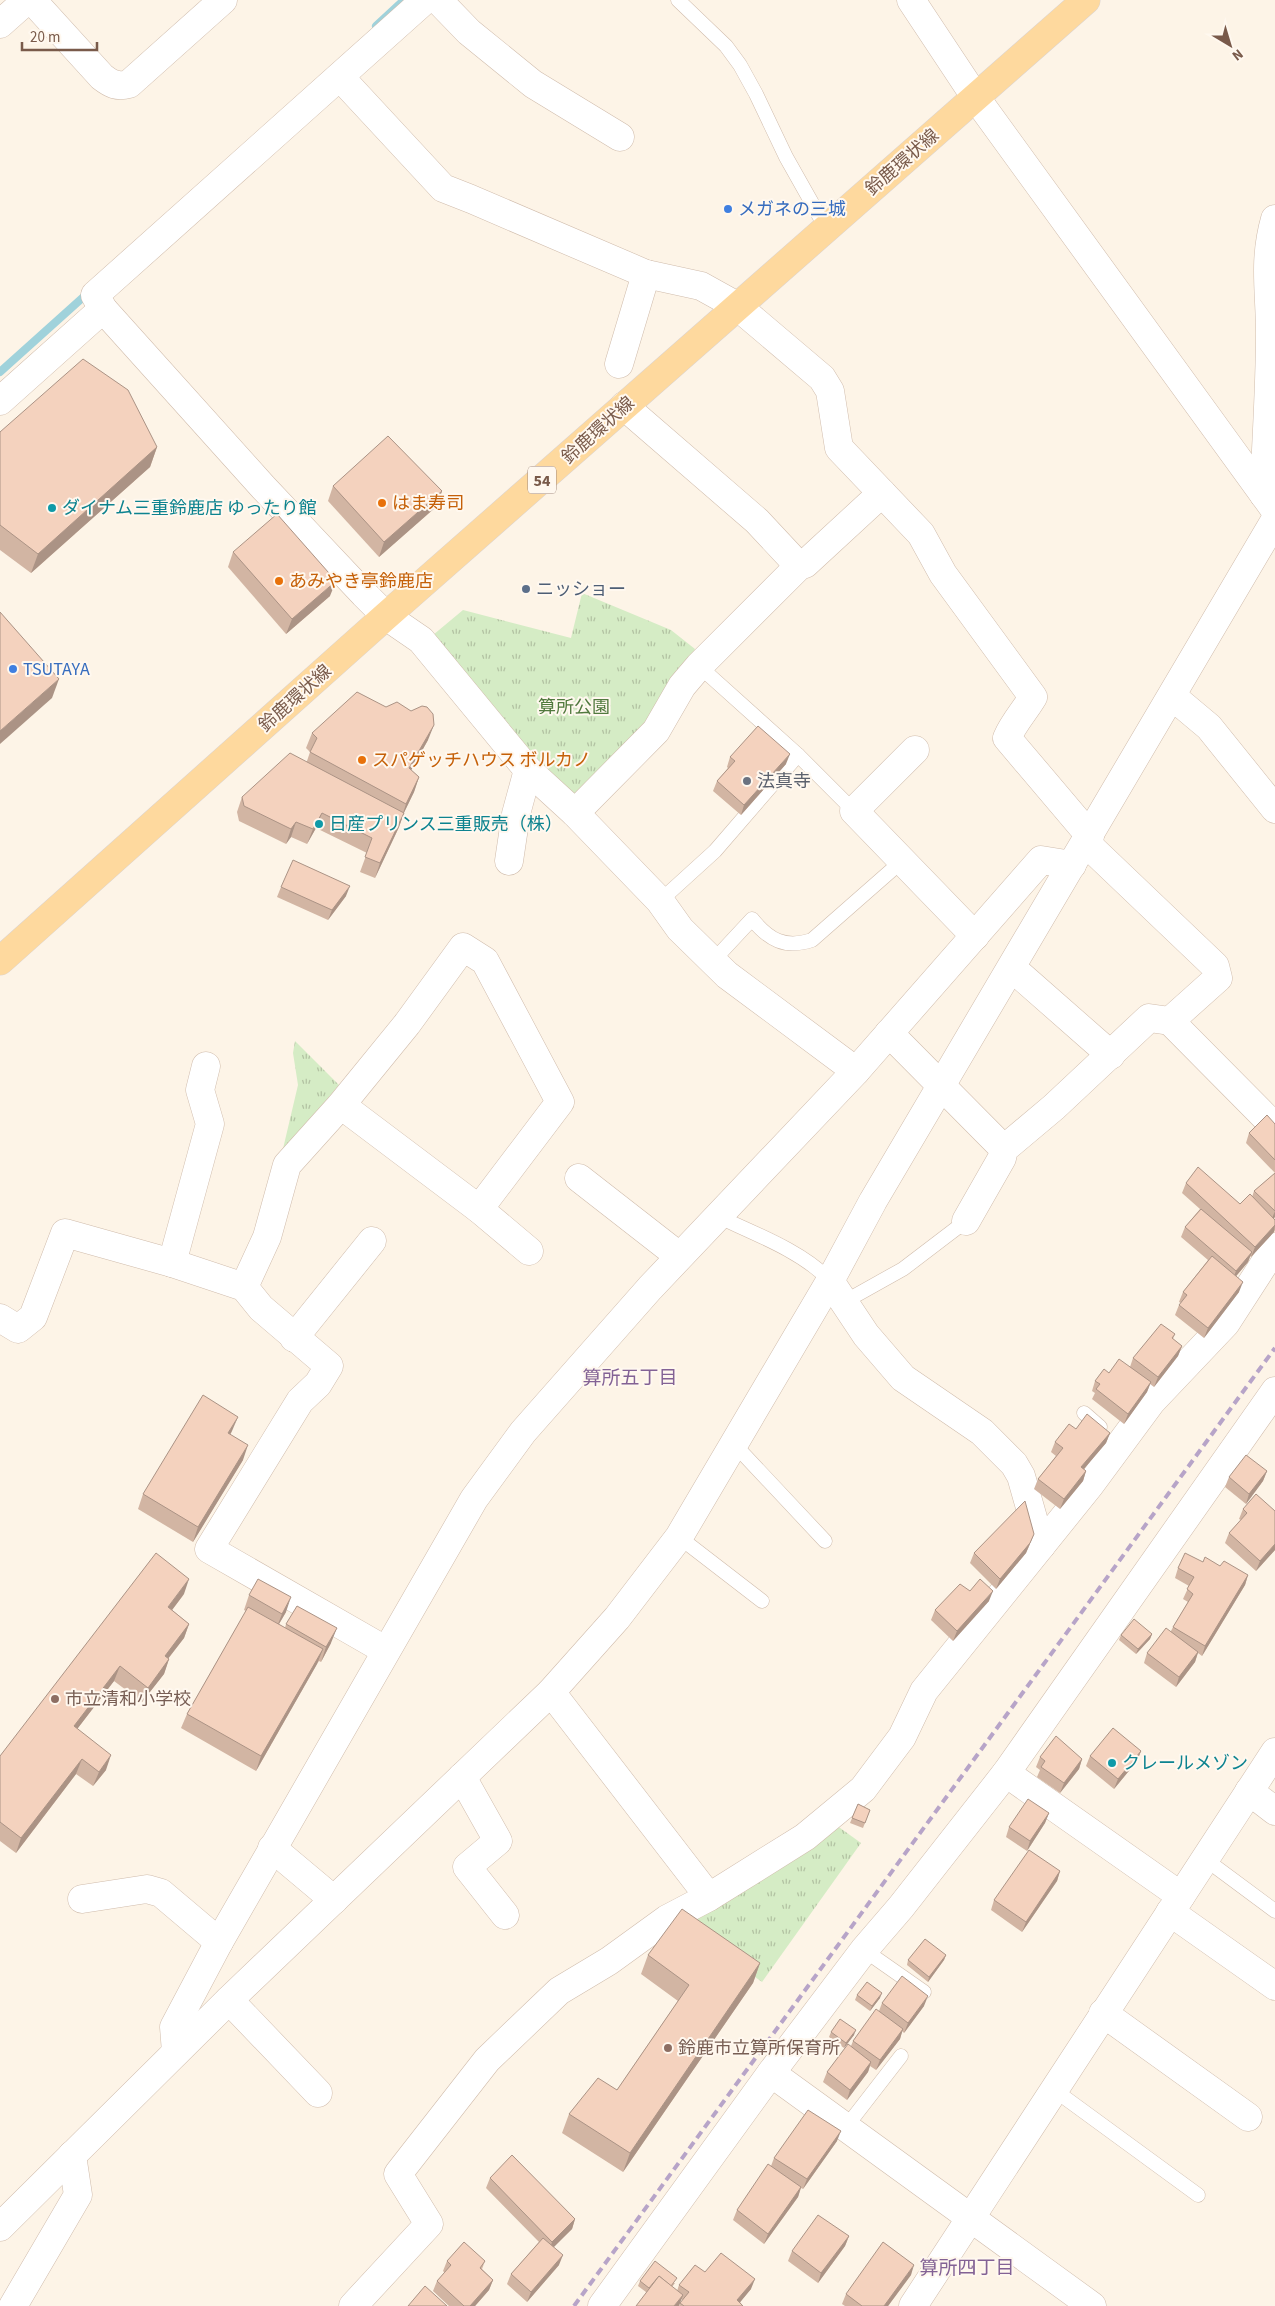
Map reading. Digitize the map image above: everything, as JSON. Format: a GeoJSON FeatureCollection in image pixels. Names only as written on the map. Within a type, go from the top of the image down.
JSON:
{"type":"FeatureCollection","features":[{"type":"Feature","properties":{"kind":"main road","name":"鈴鹿環状線"},"geometry":{"type":"LineString","coordinates":[[0,961],[386,616],[492,525],[737,306],[1086,0]]}},
{"type":"Feature","properties":{"kind":"street"},"geometry":{"type":"LineString","coordinates":[[0,24],[26,0]]}},
{"type":"Feature","properties":{"kind":"street"},"geometry":{"type":"LineString","coordinates":[[32,0],[102,77],[111,84],[120,86],[129,84],[222,0]]}},
{"type":"Feature","properties":{"kind":"street"},"geometry":{"type":"LineString","coordinates":[[424,0],[95,295],[102,309],[263,487],[386,616],[421,640],[528,770],[575,812],[660,900],[680,929],[712,962],[727,976],[856,1070]]}},
{"type":"Feature","properties":{"kind":"street"},"geometry":{"type":"LineString","coordinates":[[438,0],[469,32],[533,84],[620,137]]}},
{"type":"Feature","properties":{"kind":"street"},"geometry":{"type":"LineString","coordinates":[[911,0],[976,98],[1269,503]]}},
{"type":"Feature","properties":{"kind":"street"},"geometry":{"type":"LineString","coordinates":[[340,77],[443,188],[471,198],[646,274],[701,286],[737,306],[827,384],[830,391],[839,448],[921,534],[943,574],[1032,697],[1026,710],[1014,721],[1007,738],[1082,848],[1215,966],[1218,978],[1170,1021]]}},
{"type":"Feature","properties":{"kind":"street"},"geometry":{"type":"LineString","coordinates":[[1269,503],[1270,333],[1266,275],[1269,240],[1275,219]]}},
{"type":"Feature","properties":{"kind":"street"},"geometry":{"type":"LineString","coordinates":[[618,364],[646,274]]}},
{"type":"Feature","properties":{"kind":"street"},"geometry":{"type":"LineString","coordinates":[[0,401],[102,309]]}},
{"type":"Feature","properties":{"kind":"street"},"geometry":{"type":"LineString","coordinates":[[624,406],[757,521],[799,566]]}},
{"type":"Feature","properties":{"kind":"street"},"geometry":{"type":"LineString","coordinates":[[575,812],[656,731],[682,686],[699,666],[799,566],[805,564],[882,494]]}},
{"type":"Feature","properties":{"kind":"street"},"geometry":{"type":"LineString","coordinates":[[0,2227],[229,2000],[551,1692],[616,1618],[679,1536],[734,1444],[837,1291],[874,1201],[1275,520]]}},
{"type":"Feature","properties":{"kind":"street"},"geometry":{"type":"LineString","coordinates":[[1172,696],[1209,727],[1275,809]]}},
{"type":"Feature","properties":{"kind":"street"},"geometry":{"type":"LineString","coordinates":[[915,750],[854,810],[975,936]]}},
{"type":"Feature","properties":{"kind":"street"},"geometry":{"type":"LineString","coordinates":[[509,861],[516,814],[528,770]]}},
{"type":"Feature","properties":{"kind":"street"},"geometry":{"type":"LineString","coordinates":[[176,2052],[174,2027],[218,1942],[385,1650],[474,1499],[523,1432],[679,1256],[856,1070],[1041,860],[1082,848]]}},
{"type":"Feature","properties":{"kind":"street"},"geometry":{"type":"LineString","coordinates":[[244,1288],[267,1237],[287,1165],[341,1105],[407,1024],[463,947],[485,961],[560,1102],[479,1209]]}},
{"type":"Feature","properties":{"kind":"street"},"geometry":{"type":"LineString","coordinates":[[1012,968],[1111,1055]]}},
{"type":"Feature","properties":{"kind":"street"},"geometry":{"type":"LineString","coordinates":[[966,1221],[1002,1158],[1004,1149],[1054,1108],[1149,1018],[1170,1021],[1275,1127]]}},
{"type":"Feature","properties":{"kind":"street"},"geometry":{"type":"LineString","coordinates":[[889,1033],[1004,1149]]}},
{"type":"Feature","properties":{"kind":"street"},"geometry":{"type":"LineString","coordinates":[[172,1263],[210,1124],[200,1090],[206,1066]]}},
{"type":"Feature","properties":{"kind":"street"},"geometry":{"type":"LineString","coordinates":[[341,1105],[479,1209],[529,1251]]}},
{"type":"Feature","properties":{"kind":"street"},"geometry":{"type":"LineString","coordinates":[[579,1178],[679,1256]]}},
{"type":"Feature","properties":{"kind":"street"},"geometry":{"type":"LineString","coordinates":[[0,1318],[18,1329],[33,1318],[65,1233],[172,1263],[244,1288],[261,1308],[329,1366],[318,1384],[300,1400],[209,1549],[385,1650]]}},
{"type":"Feature","properties":{"kind":"street"},"geometry":{"type":"LineString","coordinates":[[294,1338],[372,1241]]}},
{"type":"Feature","properties":{"kind":"street"},"geometry":{"type":"LineString","coordinates":[[353,2306],[429,2224],[398,2174],[487,2060],[559,1991],[609,1961],[667,1920],[709,1897],[805,1837],[863,1789],[902,1737],[924,1691],[1041,1546],[1152,1402],[1226,1323],[1275,1247]]}},
{"type":"Feature","properties":{"kind":"street"},"geometry":{"type":"LineString","coordinates":[[837,1291],[866,1335],[903,1378],[982,1432],[1014,1464],[1020,1476],[1041,1546]]}},
{"type":"Feature","properties":{"kind":"street"},"geometry":{"type":"LineString","coordinates":[[602,2306],[771,2073],[864,1950],[901,1907],[1006,1773],[1275,1390]]}},
{"type":"Feature","properties":{"kind":"street"},"geometry":{"type":"LineString","coordinates":[[551,1692],[709,1897]]}},
{"type":"Feature","properties":{"kind":"street"},"geometry":{"type":"LineString","coordinates":[[913,2306],[1275,1752]]}},
{"type":"Feature","properties":{"kind":"street"},"geometry":{"type":"LineString","coordinates":[[1006,1773],[1176,1904],[1275,1986]]}},
{"type":"Feature","properties":{"kind":"street"},"geometry":{"type":"LineString","coordinates":[[462,1777],[498,1842],[467,1867],[505,1915]]}},
{"type":"Feature","properties":{"kind":"street"},"geometry":{"type":"LineString","coordinates":[[1249,1791],[1275,1811]]}},
{"type":"Feature","properties":{"kind":"street"},"geometry":{"type":"LineString","coordinates":[[272,1848],[334,1900]]}},
{"type":"Feature","properties":{"kind":"street"},"geometry":{"type":"LineString","coordinates":[[82,1899],[147,1889],[161,1893],[218,1942]]}},
{"type":"Feature","properties":{"kind":"street"},"geometry":{"type":"LineString","coordinates":[[229,2000],[318,2093]]}},
{"type":"Feature","properties":{"kind":"street"},"geometry":{"type":"LineString","coordinates":[[1103,2013],[1248,2117]]}},
{"type":"Feature","properties":{"kind":"street"},"geometry":{"type":"LineString","coordinates":[[771,2073],[1092,2306]]}},
{"type":"Feature","properties":{"kind":"street"},"geometry":{"type":"LineString","coordinates":[[13,2306],[78,2195],[72,2155]]}},
{"type":"Feature","properties":{"kind":"lane"},"geometry":{"type":"LineString","coordinates":[[678,0],[726,46],[740,65],[786,157],[826,228]]}},
{"type":"Feature","properties":{"kind":"lane"},"geometry":{"type":"LineString","coordinates":[[699,666],[798,755],[854,810]]}},
{"type":"Feature","properties":{"kind":"lane"},"geometry":{"type":"LineString","coordinates":[[660,900],[715,851],[798,755]]}},
{"type":"Feature","properties":{"kind":"lane"},"geometry":{"type":"LineString","coordinates":[[712,962],[752,919],[765,934],[784,943],[812,940],[902,861]]}},
{"type":"Feature","properties":{"kind":"lane"},"geometry":{"type":"LineString","coordinates":[[718,1216],[819,1269],[837,1291],[904,1268],[966,1221]]}},
{"type":"Feature","properties":{"kind":"lane"},"geometry":{"type":"LineString","coordinates":[[1084,1413],[1120,1443]]}},
{"type":"Feature","properties":{"kind":"lane"},"geometry":{"type":"LineString","coordinates":[[734,1444],[825,1541]]}},
{"type":"Feature","properties":{"kind":"lane"},"geometry":{"type":"LineString","coordinates":[[679,1536],[762,1601]]}},
{"type":"Feature","properties":{"kind":"lane"},"geometry":{"type":"LineString","coordinates":[[1205,1859],[1275,1911]]}},
{"type":"Feature","properties":{"kind":"lane"},"geometry":{"type":"LineString","coordinates":[[864,1950],[924,1992]]}},
{"type":"Feature","properties":{"kind":"lane"},"geometry":{"type":"LineString","coordinates":[[846,2127],[901,2056]]}},
{"type":"Feature","properties":{"kind":"lane"},"geometry":{"type":"LineString","coordinates":[[1053,2090],[1198,2195]]}},
{"type":"Feature","properties":{"kind":"green space","name":"算所公園"},"geometry":{"type":"Polygon","coordinates":[[[582,593],[671,630],[695,649],[686,669],[651,729],[568,802],[433,635],[463,610],[571,638],[582,593]]]}},
{"type":"Feature","properties":{"kind":"green space"},"geometry":{"type":"Polygon","coordinates":[[[295,1041],[339,1085],[282,1153],[298,1085],[293,1053],[295,1041]]]}},
{"type":"Feature","properties":{"kind":"green space"},"geometry":{"type":"Polygon","coordinates":[[[836,1825],[861,1843],[762,1982],[680,1923],[836,1825]]]}},
{"type":"Feature","properties":{"kind":"building","name":"ダイナム三重鈴鹿店 ゆったり館"},"geometry":{"type":"Polygon","coordinates":[[[83,359],[128,390],[157,447],[38,554],[0,525],[0,432],[83,359]]]}},
{"type":"Feature","properties":{"kind":"building","name":"はま寿司"},"geometry":{"type":"Polygon","coordinates":[[[388,436],[442,491],[384,542],[333,486],[388,436]]]}},
{"type":"Feature","properties":{"kind":"building","name":"あみやき亭鈴鹿店"},"geometry":{"type":"Polygon","coordinates":[[[277,514],[336,581],[292,619],[233,552],[277,514]]]}},
{"type":"Feature","properties":{"kind":"building"},"geometry":{"type":"Polygon","coordinates":[[[0,612],[59,679],[0,731],[0,612]]]}},
{"type":"Feature","properties":{"kind":"building","name":"スパゲッチハウス ボルカノ"},"geometry":{"type":"Polygon","coordinates":[[[357,692],[386,707],[397,702],[411,711],[422,706],[427,707],[433,714],[434,725],[409,768],[419,777],[406,804],[310,752],[317,738],[312,733],[357,692]]]}},
{"type":"Feature","properties":{"kind":"building","name":"法真寺"},"geometry":{"type":"Polygon","coordinates":[[[758,726],[790,754],[744,805],[717,781],[735,761],[730,757],[758,726]]]}},
{"type":"Feature","properties":{"kind":"building","name":"日産プリンス三重販売（株）"},"geometry":{"type":"Polygon","coordinates":[[[290,753],[404,813],[380,863],[365,857],[372,838],[322,813],[313,829],[296,822],[291,829],[244,806],[242,797],[290,753]]]}},
{"type":"Feature","properties":{"kind":"building"},"geometry":{"type":"Polygon","coordinates":[[[293,860],[350,886],[332,910],[281,887],[293,860]]]}},
{"type":"Feature","properties":{"kind":"building"},"geometry":{"type":"Polygon","coordinates":[[[1267,1115],[1275,1124],[1275,1160],[1249,1133],[1267,1115]]]}},
{"type":"Feature","properties":{"kind":"building"},"geometry":{"type":"Polygon","coordinates":[[[1198,1167],[1240,1204],[1250,1194],[1275,1220],[1275,1225],[1255,1247],[1186,1183],[1198,1167]]]}},
{"type":"Feature","properties":{"kind":"building"},"geometry":{"type":"Polygon","coordinates":[[[1275,1173],[1275,1211],[1254,1191],[1275,1173]]]}},
{"type":"Feature","properties":{"kind":"building"},"geometry":{"type":"Polygon","coordinates":[[[1201,1209],[1252,1252],[1236,1271],[1185,1227],[1201,1209]]]}},
{"type":"Feature","properties":{"kind":"building"},"geometry":{"type":"Polygon","coordinates":[[[1212,1256],[1243,1282],[1208,1328],[1179,1305],[1187,1295],[1183,1292],[1212,1256]]]}},
{"type":"Feature","properties":{"kind":"building"},"geometry":{"type":"Polygon","coordinates":[[[1161,1324],[1175,1334],[1172,1338],[1182,1346],[1158,1377],[1133,1358],[1161,1324]]]}},
{"type":"Feature","properties":{"kind":"building"},"geometry":{"type":"Polygon","coordinates":[[[1119,1359],[1151,1382],[1128,1414],[1096,1389],[1100,1384],[1095,1381],[1104,1369],[1109,1373],[1119,1359]]]}},
{"type":"Feature","properties":{"kind":"building"},"geometry":{"type":"Polygon","coordinates":[[[203,1395],[238,1417],[228,1433],[248,1445],[198,1527],[143,1494],[203,1395]]]}},
{"type":"Feature","properties":{"kind":"building"},"geometry":{"type":"Polygon","coordinates":[[[1087,1414],[1110,1433],[1081,1467],[1086,1471],[1064,1499],[1038,1479],[1063,1448],[1055,1442],[1069,1424],[1076,1429],[1087,1414]]]}},
{"type":"Feature","properties":{"kind":"building"},"geometry":{"type":"Polygon","coordinates":[[[1246,1455],[1267,1471],[1249,1494],[1229,1477],[1246,1455]]]}},
{"type":"Feature","properties":{"kind":"building"},"geometry":{"type":"Polygon","coordinates":[[[1256,1494],[1275,1511],[1275,1544],[1260,1561],[1229,1533],[1247,1513],[1243,1509],[1256,1494]]]}},
{"type":"Feature","properties":{"kind":"building"},"geometry":{"type":"Polygon","coordinates":[[[1025,1501],[1034,1534],[1030,1543],[1000,1579],[974,1553],[1025,1501]]]}},
{"type":"Feature","properties":{"kind":"building"},"geometry":{"type":"Polygon","coordinates":[[[156,1553],[189,1579],[168,1607],[189,1624],[165,1656],[169,1659],[148,1688],[120,1666],[74,1726],[111,1755],[99,1772],[82,1759],[21,1838],[0,1822],[0,1756],[156,1553]]]}},
{"type":"Feature","properties":{"kind":"building"},"geometry":{"type":"Polygon","coordinates":[[[1185,1553],[1203,1562],[1205,1557],[1220,1566],[1224,1561],[1248,1575],[1205,1646],[1173,1627],[1193,1594],[1187,1589],[1194,1577],[1178,1568],[1185,1553]]]}},
{"type":"Feature","properties":{"kind":"building"},"geometry":{"type":"Polygon","coordinates":[[[258,1579],[291,1597],[282,1614],[249,1595],[258,1579]]]}},
{"type":"Feature","properties":{"kind":"building"},"geometry":{"type":"Polygon","coordinates":[[[980,1579],[993,1591],[957,1631],[935,1610],[960,1584],[970,1591],[980,1579]]]}},
{"type":"Feature","properties":{"kind":"building"},"geometry":{"type":"Polygon","coordinates":[[[297,1606],[337,1628],[326,1647],[286,1624],[297,1606]]]}},
{"type":"Feature","properties":{"kind":"building"},"geometry":{"type":"Polygon","coordinates":[[[248,1607],[323,1649],[261,1756],[187,1714],[248,1607]]]}},
{"type":"Feature","properties":{"kind":"building"},"geometry":{"type":"Polygon","coordinates":[[[1134,1619],[1152,1634],[1138,1649],[1121,1635],[1134,1619]]]}},
{"type":"Feature","properties":{"kind":"building"},"geometry":{"type":"Polygon","coordinates":[[[1166,1628],[1198,1652],[1179,1677],[1147,1653],[1166,1628]]]}},
{"type":"Feature","properties":{"kind":"building","name":"クレールメゾン"},"geometry":{"type":"Polygon","coordinates":[[[1113,1728],[1141,1751],[1118,1779],[1090,1756],[1113,1728]]]}},
{"type":"Feature","properties":{"kind":"building"},"geometry":{"type":"Polygon","coordinates":[[[1056,1736],[1082,1759],[1064,1783],[1041,1767],[1045,1761],[1040,1757],[1056,1736]]]}},
{"type":"Feature","properties":{"kind":"building"},"geometry":{"type":"Polygon","coordinates":[[[1028,1799],[1049,1813],[1030,1841],[1009,1827],[1028,1799]]]}},
{"type":"Feature","properties":{"kind":"building"},"geometry":{"type":"Polygon","coordinates":[[[858,1804],[870,1810],[865,1823],[852,1818],[858,1804]]]}},
{"type":"Feature","properties":{"kind":"building"},"geometry":{"type":"Polygon","coordinates":[[[1029,1850],[1060,1871],[1026,1922],[994,1900],[1029,1850]]]}},
{"type":"Feature","properties":{"kind":"building"},"geometry":{"type":"Polygon","coordinates":[[[682,1909],[760,1963],[630,2153],[569,2114],[598,2078],[617,2090],[689,1985],[648,1955],[682,1909]]]}},
{"type":"Feature","properties":{"kind":"building"},"geometry":{"type":"Polygon","coordinates":[[[925,1939],[946,1955],[929,1977],[908,1960],[925,1939]]]}},
{"type":"Feature","properties":{"kind":"building"},"geometry":{"type":"Polygon","coordinates":[[[902,1976],[928,1996],[908,2023],[882,2003],[902,1976]]]}},
{"type":"Feature","properties":{"kind":"building"},"geometry":{"type":"Polygon","coordinates":[[[867,1982],[882,1993],[872,2006],[857,1995],[867,1982]]]}},
{"type":"Feature","properties":{"kind":"building"},"geometry":{"type":"Polygon","coordinates":[[[876,2009],[903,2029],[880,2060],[853,2041],[876,2009]]]}},
{"type":"Feature","properties":{"kind":"building"},"geometry":{"type":"Polygon","coordinates":[[[840,2019],[856,2030],[846,2043],[831,2032],[840,2019]]]}},
{"type":"Feature","properties":{"kind":"building"},"geometry":{"type":"Polygon","coordinates":[[[848,2044],[871,2062],[850,2090],[827,2072],[848,2044]]]}},
{"type":"Feature","properties":{"kind":"building"},"geometry":{"type":"Polygon","coordinates":[[[808,2110],[841,2131],[807,2179],[774,2158],[808,2110]]]}},
{"type":"Feature","properties":{"kind":"building"},"geometry":{"type":"Polygon","coordinates":[[[512,2155],[575,2219],[552,2242],[490,2178],[512,2155]]]}},
{"type":"Feature","properties":{"kind":"building"},"geometry":{"type":"Polygon","coordinates":[[[768,2164],[801,2187],[768,2234],[737,2210],[768,2164]]]}},
{"type":"Feature","properties":{"kind":"building"},"geometry":{"type":"Polygon","coordinates":[[[818,2215],[849,2236],[821,2273],[792,2251],[818,2215]]]}},
{"type":"Feature","properties":{"kind":"building"},"geometry":{"type":"Polygon","coordinates":[[[543,2238],[563,2255],[531,2292],[511,2274],[543,2238]]]}},
{"type":"Feature","properties":{"kind":"building"},"geometry":{"type":"Polygon","coordinates":[[[464,2242],[485,2261],[480,2268],[493,2280],[470,2306],[464,2306],[437,2281],[451,2265],[447,2261],[464,2242]]]}},
{"type":"Feature","properties":{"kind":"building"},"geometry":{"type":"Polygon","coordinates":[[[883,2242],[914,2265],[884,2306],[862,2306],[846,2294],[883,2242]]]}},
{"type":"Feature","properties":{"kind":"building"},"geometry":{"type":"Polygon","coordinates":[[[721,2253],[755,2279],[737,2300],[743,2306],[684,2306],[680,2303],[689,2292],[679,2285],[695,2265],[705,2272],[721,2253]]]}},
{"type":"Feature","properties":{"kind":"building"},"geometry":{"type":"Polygon","coordinates":[[[655,2261],[677,2278],[671,2286],[659,2276],[649,2288],[640,2281],[655,2261]]]}},
{"type":"Feature","properties":{"kind":"building"},"geometry":{"type":"Polygon","coordinates":[[[659,2276],[683,2295],[674,2306],[636,2306],[659,2276]]]}},
{"type":"Feature","properties":{"kind":"building"},"geometry":{"type":"Polygon","coordinates":[[[425,2286],[447,2306],[408,2306],[425,2286]]]}},
{"type":"Feature","properties":{"kind":"waterway"},"geometry":{"type":"LineString","coordinates":[[376,26],[404,0]]}},
{"type":"Feature","properties":{"kind":"waterway"},"geometry":{"type":"LineString","coordinates":[[0,372],[89,292]]}},
{"type":"Feature","properties":{"kind":"railway"},"geometry":{"type":"LineString","coordinates":[[574,2306],[1275,1348]]}},
{"type":"Feature","properties":{"kind":"place","name":"メガネの三城"},"geometry":{"type":"Point","coordinates":[728,209]}},
{"type":"Feature","properties":{"kind":"place","name":"はま寿司"},"geometry":{"type":"Point","coordinates":[382,503]}},
{"type":"Feature","properties":{"kind":"place","name":"ダイナム三重鈴鹿店 ゆったり館"},"geometry":{"type":"Point","coordinates":[52,508]}},
{"type":"Feature","properties":{"kind":"place","name":"あみやき亭鈴鹿店"},"geometry":{"type":"Point","coordinates":[279,581]}},
{"type":"Feature","properties":{"kind":"place","name":"ニッショー"},"geometry":{"type":"Point","coordinates":[526,589]}},
{"type":"Feature","properties":{"kind":"place","name":"TSUTAYA"},"geometry":{"type":"Point","coordinates":[13,669]}},
{"type":"Feature","properties":{"kind":"place","name":"スパゲッチハウス ボルカノ"},"geometry":{"type":"Point","coordinates":[362,760]}},
{"type":"Feature","properties":{"kind":"place","name":"法真寺"},"geometry":{"type":"Point","coordinates":[747,781]}},
{"type":"Feature","properties":{"kind":"place","name":"日産プリンス三重販売（株）"},"geometry":{"type":"Point","coordinates":[319,824]}},
{"type":"Feature","properties":{"kind":"place","name":"市立清和小学校"},"geometry":{"type":"Point","coordinates":[55,1699]}},
{"type":"Feature","properties":{"kind":"place","name":"クレールメゾン"},"geometry":{"type":"Point","coordinates":[1112,1763]}},
{"type":"Feature","properties":{"kind":"place","name":"鈴鹿市立算所保育所"},"geometry":{"type":"Point","coordinates":[668,2048]}},
{"type":"Feature","properties":{"kind":"district","name":"算所五丁目"},"geometry":{"type":"Point","coordinates":[630,1377]}},
{"type":"Feature","properties":{"kind":"district","name":"算所四丁目"},"geometry":{"type":"Point","coordinates":[967,2267]}}]}
